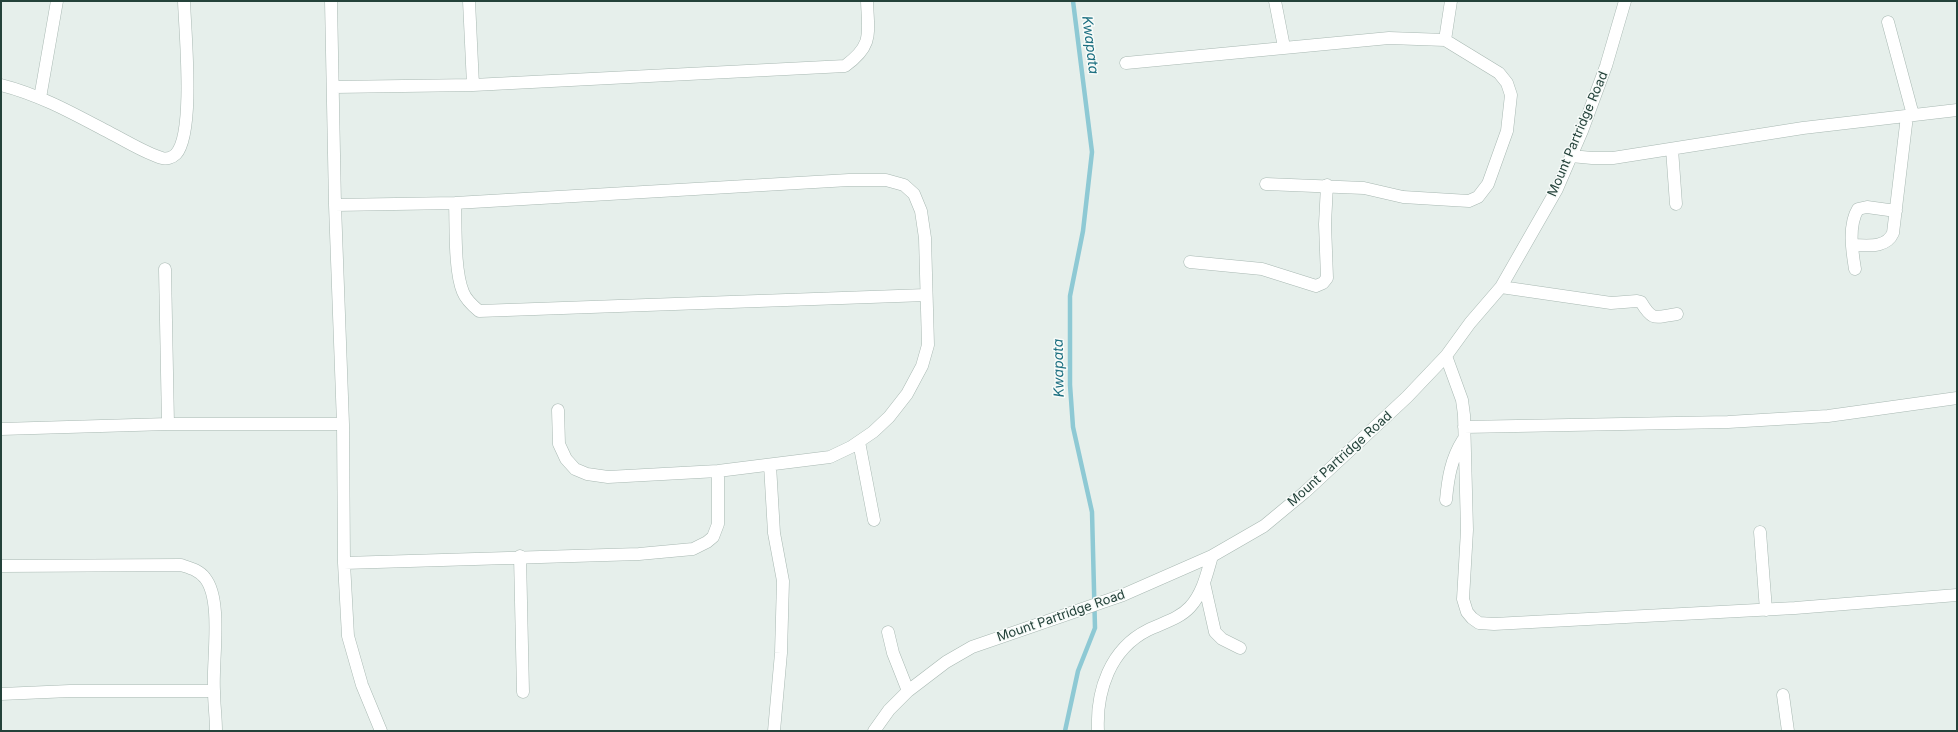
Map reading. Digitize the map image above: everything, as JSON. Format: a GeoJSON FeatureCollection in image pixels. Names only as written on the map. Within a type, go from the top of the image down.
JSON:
{"type":"FeatureCollection","features":[{"type":"Feature","properties":{"kind":"street"},"geometry":{"type":"LineString","coordinates":[[40,98],[57,1]]}},
{"type":"Feature","properties":{"kind":"street"},"geometry":{"type":"LineString","coordinates":[[1,85],[57,105],[162,158],[169,158],[175,155],[181,146],[185,129],[187,99],[184,1]]}},
{"type":"Feature","properties":{"kind":"street"},"geometry":{"type":"LineString","coordinates":[[332,1],[335,205],[342,424],[344,563],[348,636],[362,685],[381,731]]}},
{"type":"Feature","properties":{"kind":"street"},"geometry":{"type":"LineString","coordinates":[[469,1],[473,85]]}},
{"type":"Feature","properties":{"kind":"street"},"geometry":{"type":"LineString","coordinates":[[334,87],[473,85],[845,66],[857,57],[865,48],[868,36],[867,1]]}},
{"type":"Feature","properties":{"kind":"street"},"geometry":{"type":"LineString","coordinates":[[1275,1],[1284,47]]}},
{"type":"Feature","properties":{"kind":"street"},"geometry":{"type":"LineString","coordinates":[[1445,40],[1451,1]]}},
{"type":"Feature","properties":{"kind":"street","name":"Mount Partridge Road"},"geometry":{"type":"LineString","coordinates":[[874,731],[889,710],[908,691],[946,662],[972,647],[1123,595],[1212,556],[1264,526],[1306,492],[1407,397],[1446,356],[1470,323],[1501,287],[1557,189],[1606,66],[1625,1]]}},
{"type":"Feature","properties":{"kind":"street"},"geometry":{"type":"LineString","coordinates":[[1852,245],[1878,245],[1891,238],[1893,233],[1910,115],[1888,22]]}},
{"type":"Feature","properties":{"kind":"street"},"geometry":{"type":"LineString","coordinates":[[1126,63],[1389,38],[1445,40],[1499,73],[1507,83],[1511,95],[1507,131],[1484,190],[1478,197],[1469,201],[1403,197],[1364,188],[1327,185],[1266,184]]}},
{"type":"Feature","properties":{"kind":"street"},"geometry":{"type":"LineString","coordinates":[[1571,156],[1613,158],[1803,128],[1957,110]]}},
{"type":"Feature","properties":{"kind":"street"},"geometry":{"type":"LineString","coordinates":[[1672,149],[1676,204]]}},
{"type":"Feature","properties":{"kind":"street"},"geometry":{"type":"LineString","coordinates":[[335,205],[455,203],[849,180],[886,180],[904,185],[914,194],[921,211],[925,238],[928,345],[922,366],[907,394],[889,417],[873,432],[858,442],[830,457],[770,465],[718,471],[608,476],[587,474],[575,469],[566,459],[559,444],[558,410]]}},
{"type":"Feature","properties":{"kind":"street"},"geometry":{"type":"LineString","coordinates":[[1190,262],[1262,269],[1316,286],[1324,283],[1327,278],[1327,185]]}},
{"type":"Feature","properties":{"kind":"street"},"geometry":{"type":"LineString","coordinates":[[455,203],[458,269],[463,292],[470,304],[479,311],[926,295]]}},
{"type":"Feature","properties":{"kind":"street"},"geometry":{"type":"LineString","coordinates":[[1855,269],[1852,245],[1854,215],[1858,209],[1867,207],[1896,211]]}},
{"type":"Feature","properties":{"kind":"street"},"geometry":{"type":"LineString","coordinates":[[165,269],[168,424]]}},
{"type":"Feature","properties":{"kind":"street"},"geometry":{"type":"LineString","coordinates":[[1501,287],[1611,303],[1637,301],[1641,302],[1648,314],[1653,317],[1676,314]]}},
{"type":"Feature","properties":{"kind":"street"},"geometry":{"type":"LineString","coordinates":[[1446,356],[1462,400],[1464,427],[1467,530],[1463,599],[1467,612],[1480,623],[1494,624],[1766,610],[1957,595]]}},
{"type":"Feature","properties":{"kind":"street"},"geometry":{"type":"LineString","coordinates":[[1464,427],[1728,422],[1828,416],[1957,398]]}},
{"type":"Feature","properties":{"kind":"street"},"geometry":{"type":"LineString","coordinates":[[1,429],[168,424],[342,424]]}},
{"type":"Feature","properties":{"kind":"street"},"geometry":{"type":"LineString","coordinates":[[1446,500],[1451,466],[1455,453],[1464,439]]}},
{"type":"Feature","properties":{"kind":"street"},"geometry":{"type":"LineString","coordinates":[[858,442],[874,520]]}},
{"type":"Feature","properties":{"kind":"street"},"geometry":{"type":"LineString","coordinates":[[770,465],[774,533],[782,581],[781,653],[774,731]]}},
{"type":"Feature","properties":{"kind":"street"},"geometry":{"type":"LineString","coordinates":[[344,563],[520,556],[639,554],[693,548],[707,542],[713,537],[718,524],[718,471]]}},
{"type":"Feature","properties":{"kind":"street"},"geometry":{"type":"LineString","coordinates":[[1760,532],[1766,610]]}},
{"type":"Feature","properties":{"kind":"street"},"geometry":{"type":"LineString","coordinates":[[520,556],[523,692]]}},
{"type":"Feature","properties":{"kind":"street"},"geometry":{"type":"LineString","coordinates":[[1098,731],[1098,706],[1107,671],[1130,641],[1147,630],[1185,611],[1196,599],[1204,583],[1212,556]]}},
{"type":"Feature","properties":{"kind":"street"},"geometry":{"type":"LineString","coordinates":[[1,566],[181,565],[196,570],[205,578],[211,590],[215,605],[214,691],[216,731]]}},
{"type":"Feature","properties":{"kind":"street"},"geometry":{"type":"LineString","coordinates":[[1204,583],[1215,632],[1222,639],[1240,648]]}},
{"type":"Feature","properties":{"kind":"street"},"geometry":{"type":"LineString","coordinates":[[888,632],[893,653],[908,691]]}},
{"type":"Feature","properties":{"kind":"street"},"geometry":{"type":"LineString","coordinates":[[1,694],[214,691]]}},
{"type":"Feature","properties":{"kind":"street"},"geometry":{"type":"LineString","coordinates":[[1783,695],[1788,731]]}},
{"type":"Feature","properties":{"kind":"waterway","name":"Kwapata"},"geometry":{"type":"LineString","coordinates":[[1065,731],[1078,671],[1095,628],[1092,512],[1073,427],[1070,385],[1070,296],[1083,231],[1092,152],[1073,1]]}}]}
